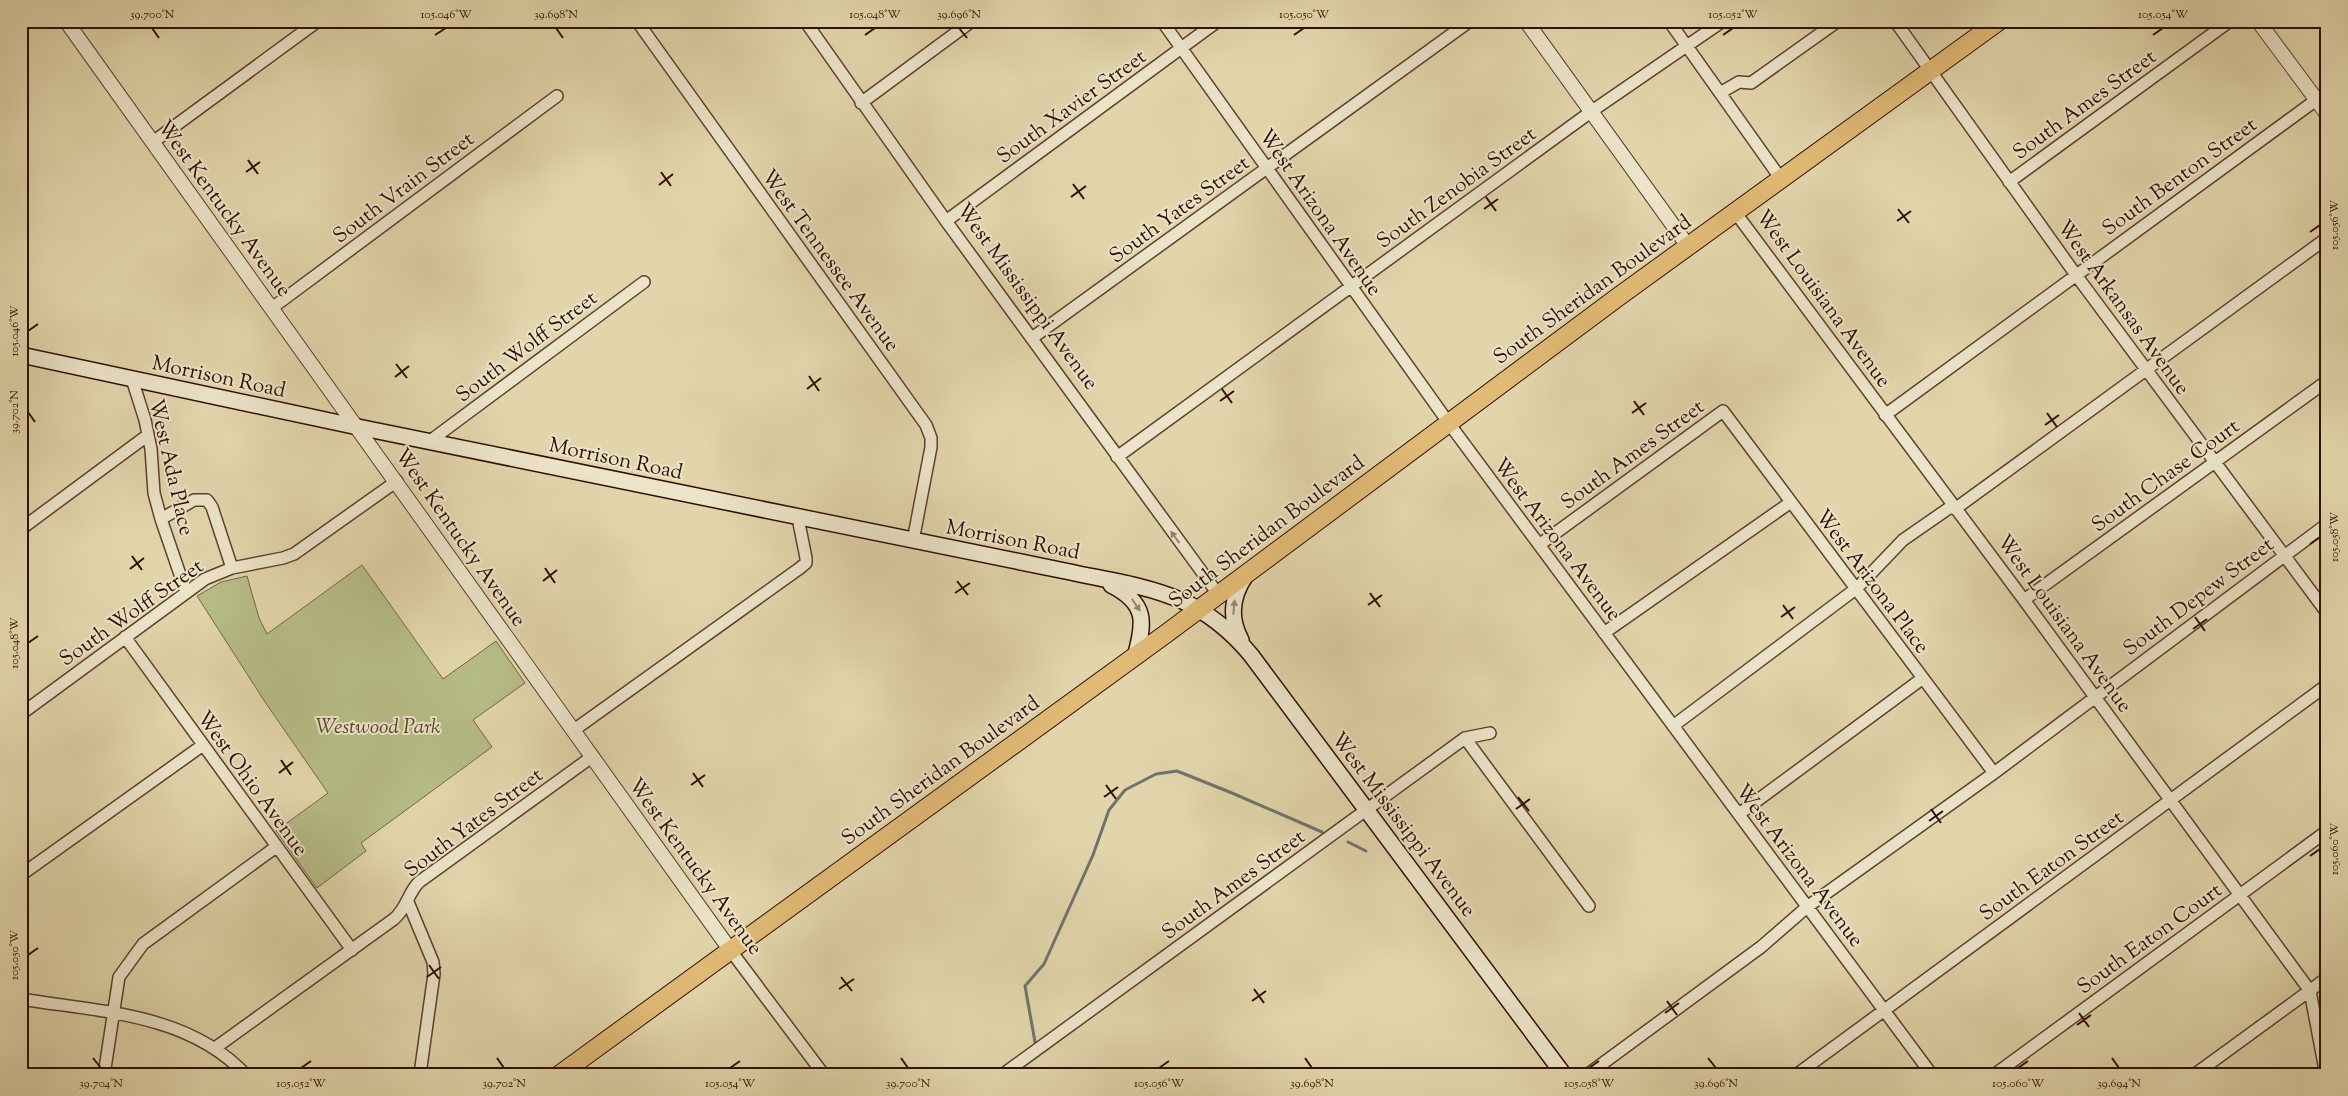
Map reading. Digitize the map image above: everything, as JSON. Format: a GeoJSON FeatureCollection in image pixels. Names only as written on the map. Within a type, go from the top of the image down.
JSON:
{"type":"FeatureCollection","features":[{"type":"Feature","properties":{"kind":"main road","name":"South Sheridan Boulevard"},"geometry":{"type":"LineString","coordinates":[[559,1075],[1135,657],[1448,422],[1999,21]]}},
{"type":"Feature","properties":{"kind":"main road","name":"Morrison Road"},"geometry":{"type":"LineString","coordinates":[[21,356],[1158,591],[1200,608]]}},
{"type":"Feature","properties":{"kind":"main road"},"geometry":{"type":"LineString","coordinates":[[1244,646],[1235,626],[1233,608],[1238,589],[1250,571]]}},
{"type":"Feature","properties":{"kind":"main road"},"geometry":{"type":"LineString","coordinates":[[1096,578],[1125,593],[1139,609],[1142,626],[1135,657]]}},
{"type":"Feature","properties":{"kind":"main road","name":"West Mississippi Avenue"},"geometry":{"type":"LineString","coordinates":[[1200,608],[1225,627],[1244,646],[1564,1075]]}},
{"type":"Feature","properties":{"kind":"street","name":"West Kentucky Avenue"},"geometry":{"type":"LineString","coordinates":[[66,21],[397,481],[731,951],[824,1075]]}},
{"type":"Feature","properties":{"kind":"street"},"geometry":{"type":"LineString","coordinates":[[152,142],[318,21]]}},
{"type":"Feature","properties":{"kind":"street","name":"West Tennessee Avenue"},"geometry":{"type":"LineString","coordinates":[[637,21],[926,425],[931,438],[931,447],[913,541]]}},
{"type":"Feature","properties":{"kind":"street","name":"West Mississippi Avenue"},"geometry":{"type":"LineString","coordinates":[[805,21],[946,221],[1218,594]]}},
{"type":"Feature","properties":{"kind":"street"},"geometry":{"type":"LineString","coordinates":[[861,103],[972,21]]}},
{"type":"Feature","properties":{"kind":"street","name":"West Arizona Avenue"},"geometry":{"type":"LineString","coordinates":[[1162,21],[1448,422],[1932,1075]]}},
{"type":"Feature","properties":{"kind":"street","name":"South Xavier Street"},"geometry":{"type":"LineString","coordinates":[[946,221],[1218,21]]}},
{"type":"Feature","properties":{"kind":"street","name":"South Yates Street"},"geometry":{"type":"LineString","coordinates":[[1032,338],[1470,21]]}},
{"type":"Feature","properties":{"kind":"street"},"geometry":{"type":"LineString","coordinates":[[1526,21],[1688,246]]}},
{"type":"Feature","properties":{"kind":"street"},"geometry":{"type":"LineString","coordinates":[[1669,21],[1781,179]]}},
{"type":"Feature","properties":{"kind":"street","name":"South Zenobia Street"},"geometry":{"type":"LineString","coordinates":[[1117,457],[1592,112],[1723,21]]}},
{"type":"Feature","properties":{"kind":"street"},"geometry":{"type":"LineString","coordinates":[[1720,92],[1739,82],[1751,83],[1838,21]]}},
{"type":"Feature","properties":{"kind":"street","name":"West Arkansas Avenue"},"geometry":{"type":"LineString","coordinates":[[1895,21],[2076,275],[2327,613]]}},
{"type":"Feature","properties":{"kind":"street","name":"South Ames Street"},"geometry":{"type":"LineString","coordinates":[[2009,182],[2230,21]]}},
{"type":"Feature","properties":{"kind":"street"},"geometry":{"type":"LineString","coordinates":[[2258,21],[2321,96],[2327,114]]}},
{"type":"Feature","properties":{"kind":"street","name":"South Vrain Street"},"geometry":{"type":"LineString","coordinates":[[272,308],[557,96]]}},
{"type":"Feature","properties":{"kind":"street","name":"South Benton Street"},"geometry":{"type":"LineString","coordinates":[[1885,415],[2321,96]]}},
{"type":"Feature","properties":{"kind":"street","name":"West Louisiana Avenue"},"geometry":{"type":"LineString","coordinates":[[1735,212],[2024,600],[2241,894],[2310,991],[2326,1075]]}},
{"type":"Feature","properties":{"kind":"street"},"geometry":{"type":"LineString","coordinates":[[1673,726],[1857,588],[1903,540],[1954,507],[2327,238]]}},
{"type":"Feature","properties":{"kind":"street","name":"South Wolff Street"},"geometry":{"type":"LineString","coordinates":[[430,441],[644,282]]}},
{"type":"Feature","properties":{"kind":"street","name":"West Ada Place"},"geometry":{"type":"LineString","coordinates":[[132,379],[148,435],[154,493],[186,592]]}},
{"type":"Feature","properties":{"kind":"street","name":"South Chase Court"},"geometry":{"type":"LineString","coordinates":[[2024,600],[2327,381]]}},
{"type":"Feature","properties":{"kind":"street","name":"South Ames Street"},"geometry":{"type":"LineString","coordinates":[[1539,545],[1723,411]]}},
{"type":"Feature","properties":{"kind":"street","name":"West Arizona Place"},"geometry":{"type":"LineString","coordinates":[[1723,411],[1994,773]]}},
{"type":"Feature","properties":{"kind":"street"},"geometry":{"type":"LineString","coordinates":[[21,529],[148,435]]}},
{"type":"Feature","properties":{"kind":"street","name":"South Wolff Street"},"geometry":{"type":"LineString","coordinates":[[21,714],[186,592],[215,574],[232,568],[294,554],[397,481]]}},
{"type":"Feature","properties":{"kind":"street"},"geometry":{"type":"LineString","coordinates":[[161,519],[194,500],[207,500],[212,507],[232,568]]}},
{"type":"Feature","properties":{"kind":"street"},"geometry":{"type":"LineString","coordinates":[[1604,632],[1791,502]]}},
{"type":"Feature","properties":{"kind":"street"},"geometry":{"type":"LineString","coordinates":[[574,730],[806,563],[806,550],[798,518]]}},
{"type":"Feature","properties":{"kind":"street","name":"South Depew Street"},"geometry":{"type":"LineString","coordinates":[[1587,1075],[1761,947],[1807,907],[1994,773],[2327,524]]}},
{"type":"Feature","properties":{"kind":"street","name":"West Ohio Avenue"},"geometry":{"type":"LineString","coordinates":[[125,637],[276,848],[352,950]]}},
{"type":"Feature","properties":{"kind":"street"},"geometry":{"type":"LineString","coordinates":[[1739,814],[1923,678]]}},
{"type":"Feature","properties":{"kind":"street","name":"South Eaton Street"},"geometry":{"type":"LineString","coordinates":[[1796,1075],[2171,801],[2327,684]]}},
{"type":"Feature","properties":{"kind":"street","name":"South Ames Street"},"geometry":{"type":"LineString","coordinates":[[1002,1075],[1465,738],[1490,732]]}},
{"type":"Feature","properties":{"kind":"street"},"geometry":{"type":"LineString","coordinates":[[1465,738],[1589,906]]}},
{"type":"Feature","properties":{"kind":"street"},"geometry":{"type":"LineString","coordinates":[[21,875],[203,745]]}},
{"type":"Feature","properties":{"kind":"street","name":"South Yates Street"},"geometry":{"type":"LineString","coordinates":[[215,1048],[394,919],[408,902],[410,895],[419,882],[593,756]]}},
{"type":"Feature","properties":{"kind":"street","name":"South Eaton Court"},"geometry":{"type":"LineString","coordinates":[[1994,1075],[2327,831]]}},
{"type":"Feature","properties":{"kind":"street"},"geometry":{"type":"LineString","coordinates":[[104,1075],[119,977],[143,944],[276,848]]}},
{"type":"Feature","properties":{"kind":"street"},"geometry":{"type":"LineString","coordinates":[[408,902],[433,962],[434,974],[421,1067],[424,1075]]}},
{"type":"Feature","properties":{"kind":"street"},"geometry":{"type":"LineString","coordinates":[[2194,1075],[2327,978]]}},
{"type":"Feature","properties":{"kind":"street"},"geometry":{"type":"LineString","coordinates":[[21,1000],[152,1020],[177,1028],[215,1048],[235,1062],[246,1075]]}},
{"type":"Feature","properties":{"kind":"green space","name":"Westwood Park"},"geometry":{"type":"Polygon","coordinates":[[[362,565],[443,679],[496,641],[525,683],[473,720],[492,747],[361,843],[366,851],[317,888],[276,831],[328,793],[265,702],[197,596],[221,582],[247,576],[259,618],[267,634],[362,565]]]}},
{"type":"Feature","properties":{"kind":"waterway"},"geometry":{"type":"LineString","coordinates":[[1035,1042],[1025,986],[1044,964],[1093,855],[1109,810],[1125,790],[1156,774],[1177,771],[1322,832]]}},
{"type":"Feature","properties":{"kind":"waterway"},"geometry":{"type":"LineString","coordinates":[[1348,842],[1366,851]]}}]}
